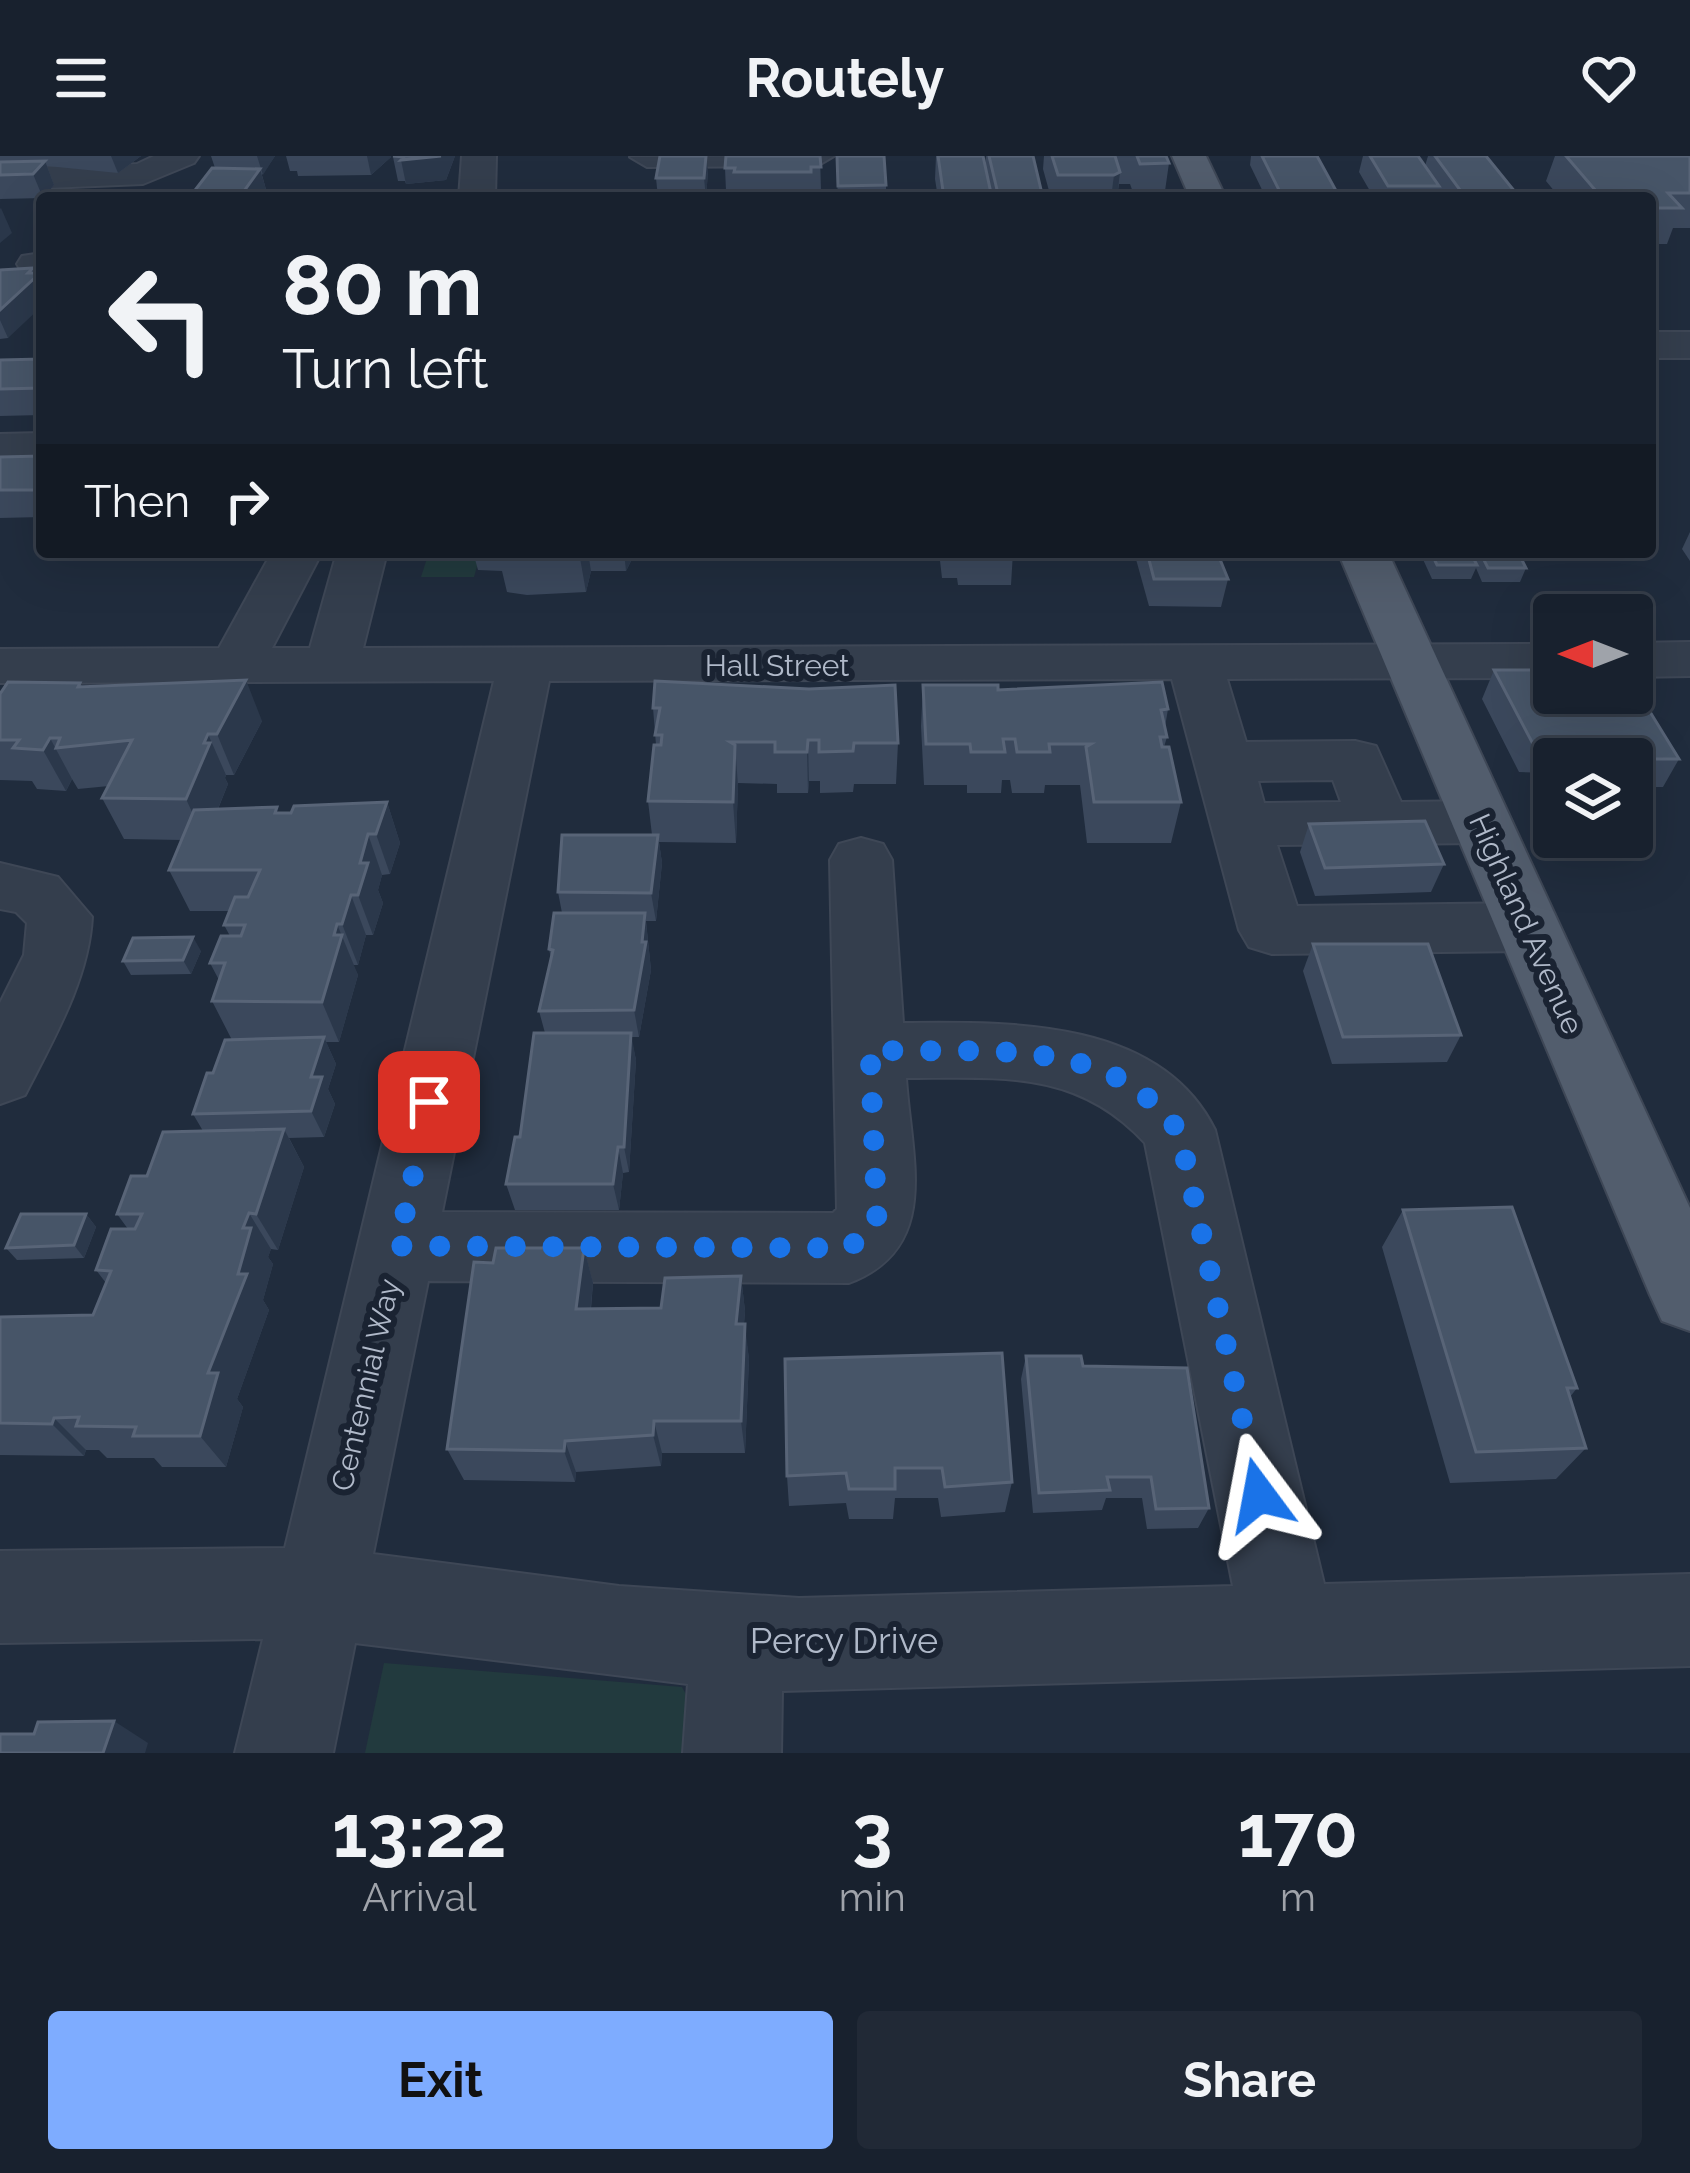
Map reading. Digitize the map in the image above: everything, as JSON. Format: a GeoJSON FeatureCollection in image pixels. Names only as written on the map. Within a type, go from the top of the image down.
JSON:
{"type":"FeatureCollection","features":[{"type":"Feature","properties":{"kind":"main road"},"geometry":{"type":"LineString","coordinates":[[1189,156],[1205,192]]}},
{"type":"Feature","properties":{"kind":"main road","name":"Highland Avenue"},"geometry":{"type":"LineString","coordinates":[[1366,558],[1690,1295]]}},
{"type":"Feature","properties":{"kind":"street"},"geometry":{"type":"LineString","coordinates":[[0,179],[143,175],[182,156]]}},
{"type":"Feature","properties":{"kind":"street"},"geometry":{"type":"LineString","coordinates":[[477,192],[479,156]]}},
{"type":"Feature","properties":{"kind":"street"},"geometry":{"type":"LineString","coordinates":[[635,192],[647,156],[819,156]]}},
{"type":"Feature","properties":{"kind":"street"},"geometry":{"type":"LineString","coordinates":[[1656,346],[1690,345]]}},
{"type":"Feature","properties":{"kind":"street"},"geometry":{"type":"LineString","coordinates":[[0,448],[36,447]]}},
{"type":"Feature","properties":{"kind":"street"},"geometry":{"type":"LineString","coordinates":[[236,666],[294,558]]}},
{"type":"Feature","properties":{"kind":"street"},"geometry":{"type":"LineString","coordinates":[[332,665],[360,558]]}},
{"type":"Feature","properties":{"kind":"street"},"geometry":{"type":"LineString","coordinates":[[1653,660],[1690,659]]}},
{"type":"Feature","properties":{"kind":"street","name":"Hall Street"},"geometry":{"type":"LineString","coordinates":[[0,666],[1533,661]]}},
{"type":"Feature","properties":{"kind":"street"},"geometry":{"type":"LineString","coordinates":[[1196,665],[1272,930],[1527,927]]}},
{"type":"Feature","properties":{"kind":"street","name":"Centennial Way"},"geometry":{"type":"LineString","coordinates":[[284,1753],[525,666]]}},
{"type":"Feature","properties":{"kind":"street"},"geometry":{"type":"LineString","coordinates":[[1223,762],[1355,760],[1379,823]]}},
{"type":"Feature","properties":{"kind":"street"},"geometry":{"type":"LineString","coordinates":[[1240,824],[1482,822]]}},
{"type":"Feature","properties":{"kind":"street"},"geometry":{"type":"LineString","coordinates":[[398,1246],[849,1248],[877,1222],[862,860]]}},
{"type":"Feature","properties":{"kind":"street"},"geometry":{"type":"LineString","coordinates":[[0,886],[36,893],[60,916],[57,955],[0,1075]]}},
{"type":"Feature","properties":{"kind":"street"},"geometry":{"type":"LineString","coordinates":[[870,1050],[1059,1057],[1111,1073],[1138,1089],[1179,1130],[1288,1631]]}},
{"type":"Feature","properties":{"kind":"street","name":"Percy Drive"},"geometry":{"type":"LineString","coordinates":[[0,1597],[320,1593],[620,1631],[799,1645],[1690,1620]]}},
{"type":"Feature","properties":{"kind":"street"},"geometry":{"type":"LineString","coordinates":[[732,1753],[737,1640]]}},
{"type":"Feature","properties":{"kind":"green space"},"geometry":{"type":"Polygon","coordinates":[[[427,558],[479,558],[474,577],[421,577],[427,558]]]}},
{"type":"Feature","properties":{"kind":"green space"},"geometry":{"type":"Polygon","coordinates":[[[384,1663],[682,1687],[704,1728],[702,1753],[365,1753],[384,1663]]]}},
{"type":"Feature","properties":{"kind":"building"},"geometry":{"type":"Polygon","coordinates":[[[660,156],[706,156],[704,178],[656,178],[660,156]]]}},
{"type":"Feature","properties":{"kind":"building"},"geometry":{"type":"Polygon","coordinates":[[[726,156],[820,156],[821,167],[811,167],[811,172],[734,172],[735,168],[725,168],[726,156]]]}},
{"type":"Feature","properties":{"kind":"building"},"geometry":{"type":"Polygon","coordinates":[[[837,156],[884,156],[886,185],[838,186],[837,156]]]}},
{"type":"Feature","properties":{"kind":"building"},"geometry":{"type":"Polygon","coordinates":[[[938,156],[983,156],[991,192],[943,192],[938,156]]]}},
{"type":"Feature","properties":{"kind":"building"},"geometry":{"type":"Polygon","coordinates":[[[989,156],[1033,156],[1042,192],[998,192],[989,156]]]}},
{"type":"Feature","properties":{"kind":"building"},"geometry":{"type":"Polygon","coordinates":[[[1052,156],[1115,156],[1120,172],[1058,175],[1052,156]]]}},
{"type":"Feature","properties":{"kind":"building"},"geometry":{"type":"Polygon","coordinates":[[[1137,156],[1166,156],[1169,163],[1140,164],[1137,156]]]}},
{"type":"Feature","properties":{"kind":"building"},"geometry":{"type":"Polygon","coordinates":[[[1262,156],[1317,156],[1337,192],[1280,192],[1262,156]]]}},
{"type":"Feature","properties":{"kind":"building"},"geometry":{"type":"Polygon","coordinates":[[[1370,156],[1418,156],[1439,186],[1388,186],[1370,156]]]}},
{"type":"Feature","properties":{"kind":"building"},"geometry":{"type":"Polygon","coordinates":[[[1435,156],[1486,156],[1515,192],[1463,192],[1435,156]]]}},
{"type":"Feature","properties":{"kind":"building"},"geometry":{"type":"Polygon","coordinates":[[[1566,156],[1690,156],[1690,193],[1668,193],[1682,208],[1656,208],[1656,192],[1597,192],[1566,156]]]}},
{"type":"Feature","properties":{"kind":"building"},"geometry":{"type":"Polygon","coordinates":[[[45,161],[33,174],[0,175],[0,162],[45,161]]]}},
{"type":"Feature","properties":{"kind":"building"},"geometry":{"type":"Polygon","coordinates":[[[212,168],[260,169],[243,192],[194,192],[212,168]]]}},
{"type":"Feature","properties":{"kind":"building"},"geometry":{"type":"Polygon","coordinates":[[[33,268],[28,273],[36,277],[0,310],[0,270],[33,268]]]}},
{"type":"Feature","properties":{"kind":"building"},"geometry":{"type":"Polygon","coordinates":[[[36,359],[36,388],[0,389],[0,360],[36,359]]]}},
{"type":"Feature","properties":{"kind":"building"},"geometry":{"type":"Polygon","coordinates":[[[36,456],[36,490],[0,490],[0,457],[36,456]]]}},
{"type":"Feature","properties":{"kind":"building"},"geometry":{"type":"Polygon","coordinates":[[[1149,558],[1219,558],[1228,579],[1154,579],[1149,558]]]}},
{"type":"Feature","properties":{"kind":"building"},"geometry":{"type":"Polygon","coordinates":[[[1434,558],[1473,558],[1477,565],[1437,565],[1434,558]]]}},
{"type":"Feature","properties":{"kind":"building"},"geometry":{"type":"Polygon","coordinates":[[[1483,558],[1521,558],[1526,568],[1488,568],[1483,558]]]}},
{"type":"Feature","properties":{"kind":"building"},"geometry":{"type":"Polygon","coordinates":[[[1494,670],[1533,670],[1533,714],[1651,714],[1679,759],[1653,759],[1653,738],[1533,738],[1533,744],[1494,670]]]}},
{"type":"Feature","properties":{"kind":"building"},"geometry":{"type":"Polygon","coordinates":[[[246,680],[217,734],[208,734],[204,743],[210,743],[186,799],[102,798],[132,740],[56,748],[60,738],[50,738],[43,750],[13,748],[19,740],[0,740],[0,694],[8,682],[80,683],[78,687],[246,680]]]}},
{"type":"Feature","properties":{"kind":"building"},"geometry":{"type":"Polygon","coordinates":[[[655,681],[809,689],[895,685],[898,743],[854,743],[853,751],[819,752],[819,740],[808,740],[807,752],[775,752],[775,742],[730,742],[735,745],[733,802],[648,801],[654,745],[661,745],[662,735],[655,735],[660,708],[653,708],[655,681]]]}},
{"type":"Feature","properties":{"kind":"building"},"geometry":{"type":"Polygon","coordinates":[[[1162,682],[1167,737],[1160,737],[1162,747],[1169,747],[1181,802],[1094,802],[1086,747],[1091,744],[1049,744],[1050,752],[1017,752],[1015,739],[1003,739],[1005,752],[971,752],[970,744],[926,744],[923,685],[998,685],[998,690],[1162,682]]]}},
{"type":"Feature","properties":{"kind":"building"},"geometry":{"type":"Polygon","coordinates":[[[387,802],[376,834],[368,834],[360,863],[368,863],[358,895],[351,895],[342,924],[337,924],[334,935],[342,935],[322,1002],[212,1001],[225,963],[210,963],[221,936],[241,936],[245,925],[224,925],[235,897],[248,897],[260,870],[169,870],[194,810],[277,807],[275,813],[291,813],[294,806],[387,802]]]}},
{"type":"Feature","properties":{"kind":"building"},"geometry":{"type":"Polygon","coordinates":[[[1425,821],[1444,864],[1325,868],[1309,824],[1425,821]]]}},
{"type":"Feature","properties":{"kind":"building"},"geometry":{"type":"Polygon","coordinates":[[[562,835],[658,835],[651,893],[558,892],[562,835]]]}},
{"type":"Feature","properties":{"kind":"building"},"geometry":{"type":"Polygon","coordinates":[[[554,913],[645,913],[642,942],[646,942],[634,1010],[539,1011],[553,950],[549,949],[554,913]]]}},
{"type":"Feature","properties":{"kind":"building"},"geometry":{"type":"Polygon","coordinates":[[[193,937],[183,960],[123,961],[133,938],[193,937]]]}},
{"type":"Feature","properties":{"kind":"building"},"geometry":{"type":"Polygon","coordinates":[[[1313,944],[1428,944],[1461,1035],[1343,1037],[1313,944]]]}},
{"type":"Feature","properties":{"kind":"building"},"geometry":{"type":"Polygon","coordinates":[[[534,1033],[631,1033],[624,1147],[618,1147],[613,1184],[506,1184],[515,1137],[520,1137],[534,1033]]]}},
{"type":"Feature","properties":{"kind":"building"},"geometry":{"type":"Polygon","coordinates":[[[324,1037],[311,1077],[322,1077],[311,1111],[193,1114],[225,1040],[324,1037]]]}},
{"type":"Feature","properties":{"kind":"building"},"geometry":{"type":"Polygon","coordinates":[[[284,1129],[256,1214],[249,1213],[243,1228],[251,1228],[238,1274],[247,1274],[208,1373],[218,1373],[200,1436],[133,1436],[136,1427],[76,1426],[79,1417],[54,1418],[52,1424],[0,1423],[0,1317],[93,1315],[111,1271],[96,1270],[111,1229],[135,1229],[142,1214],[117,1214],[131,1176],[147,1176],[163,1132],[284,1129]]]}},
{"type":"Feature","properties":{"kind":"building"},"geometry":{"type":"Polygon","coordinates":[[[1512,1207],[1577,1388],[1567,1388],[1586,1448],[1476,1452],[1403,1210],[1512,1207]]]}},
{"type":"Feature","properties":{"kind":"building"},"geometry":{"type":"Polygon","coordinates":[[[21,1214],[86,1214],[74,1245],[6,1248],[21,1214]]]}},
{"type":"Feature","properties":{"kind":"building"},"geometry":{"type":"Polygon","coordinates":[[[496,1248],[584,1248],[576,1309],[661,1308],[665,1278],[741,1276],[736,1324],[745,1324],[741,1421],[654,1421],[653,1435],[565,1441],[564,1451],[447,1449],[474,1262],[493,1263],[496,1248]]]}},
{"type":"Feature","properties":{"kind":"building"},"geometry":{"type":"Polygon","coordinates":[[[1002,1353],[1012,1482],[945,1487],[942,1468],[895,1468],[895,1489],[849,1489],[846,1473],[787,1476],[785,1359],[1002,1353]]]}},
{"type":"Feature","properties":{"kind":"building"},"geometry":{"type":"Polygon","coordinates":[[[1026,1356],[1081,1356],[1083,1366],[1187,1368],[1209,1508],[1156,1509],[1151,1477],[1107,1477],[1110,1490],[1039,1493],[1026,1356]]]}},
{"type":"Feature","properties":{"kind":"building"},"geometry":{"type":"Polygon","coordinates":[[[114,1721],[103,1753],[0,1753],[0,1734],[34,1734],[38,1722],[114,1721]]]}},
{"type":"Feature","properties":{"kind":"route"},"geometry":{"type":"LineString","coordinates":[[429,1102],[398,1246],[849,1248],[877,1222],[870,1050],[1059,1057],[1111,1073],[1138,1089],[1179,1130],[1259,1495]]}}]}
